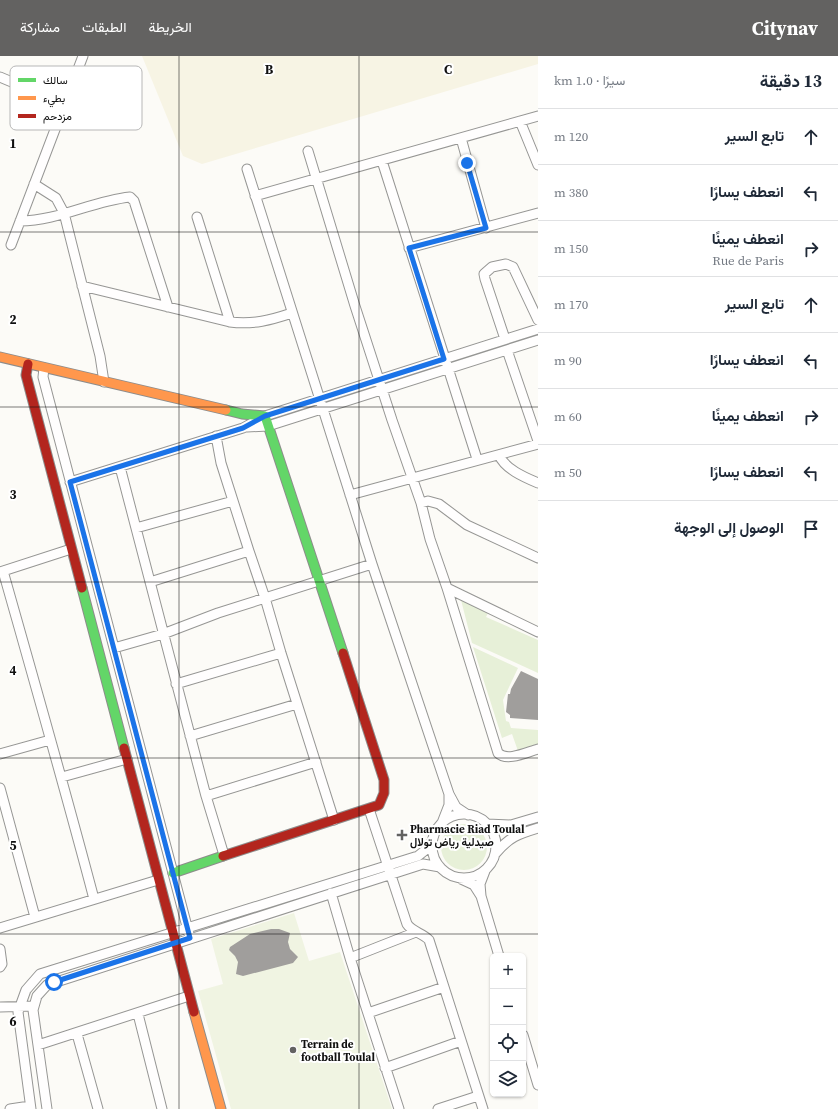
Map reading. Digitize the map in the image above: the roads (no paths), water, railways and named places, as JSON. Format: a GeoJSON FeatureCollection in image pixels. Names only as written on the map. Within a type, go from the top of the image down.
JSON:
{"type":"FeatureCollection","features":[{"type":"Feature","properties":{"kind":"street"},"geometry":{"type":"LineString","coordinates":[[79,66],[83,56]]}},
{"type":"Feature","properties":{"kind":"street"},"geometry":{"type":"LineString","coordinates":[[0,77],[10,81]]}},
{"type":"Feature","properties":{"kind":"street"},"geometry":{"type":"LineString","coordinates":[[255,196],[538,116]]}},
{"type":"Feature","properties":{"kind":"street"},"geometry":{"type":"LineString","coordinates":[[520,122],[538,165]]}},
{"type":"Feature","properties":{"kind":"street"},"geometry":{"type":"LineString","coordinates":[[11,245],[54,130]]}},
{"type":"Feature","properties":{"kind":"street"},"geometry":{"type":"LineString","coordinates":[[461,138],[486,228]]}},
{"type":"Feature","properties":{"kind":"street"},"geometry":{"type":"LineString","coordinates":[[308,151],[382,390],[421,503],[430,539],[448,588],[498,753],[501,756],[507,757],[538,749]]}},
{"type":"Feature","properties":{"kind":"street"},"geometry":{"type":"LineString","coordinates":[[382,161],[476,459]]}},
{"type":"Feature","properties":{"kind":"street"},"geometry":{"type":"LineString","coordinates":[[47,1109],[34,1006],[41,990],[54,982],[331,893],[390,870],[418,856],[428,848],[436,831],[442,823],[449,805],[448,794],[372,564],[247,169]]}},
{"type":"Feature","properties":{"kind":"street"},"geometry":{"type":"LineString","coordinates":[[34,184],[56,198],[64,213],[100,356],[104,382]]}},
{"type":"Feature","properties":{"kind":"street"},"geometry":{"type":"LineString","coordinates":[[20,221],[43,220],[64,213],[130,197],[134,201],[168,307]]}},
{"type":"Feature","properties":{"kind":"street"},"geometry":{"type":"LineString","coordinates":[[409,248],[538,213]]}},
{"type":"Feature","properties":{"kind":"street"},"geometry":{"type":"LineString","coordinates":[[197,217],[230,322]]}},
{"type":"Feature","properties":{"kind":"street"},"geometry":{"type":"LineString","coordinates":[[505,340],[485,279],[484,274],[488,269],[506,264],[513,266],[538,320]]}},
{"type":"Feature","properties":{"kind":"street"},"geometry":{"type":"LineString","coordinates":[[82,286],[230,322],[248,324],[262,323],[292,313]]}},
{"type":"Feature","properties":{"kind":"street"},"geometry":{"type":"LineString","coordinates":[[243,428],[265,416],[538,329]]}},
{"type":"Feature","properties":{"kind":"street"},"geometry":{"type":"LineString","coordinates":[[70,482],[243,428],[268,426],[538,340]]}},
{"type":"Feature","properties":{"kind":"street"},"geometry":{"type":"LineString","coordinates":[[350,495],[538,443],[507,350]]}},
{"type":"Feature","properties":{"kind":"street"},"geometry":{"type":"LineString","coordinates":[[0,357],[242,414],[265,416]]}},
{"type":"Feature","properties":{"kind":"street"},"geometry":{"type":"LineString","coordinates":[[28,364],[26,375],[71,550],[189,996],[221,1109]]}},
{"type":"Feature","properties":{"kind":"street"},"geometry":{"type":"LineString","coordinates":[[44,368],[43,377],[190,938]]}},
{"type":"Feature","properties":{"kind":"street"},"geometry":{"type":"LineString","coordinates":[[173,873],[224,855],[369,809],[379,805],[383,799],[384,780],[265,416]]}},
{"type":"Feature","properties":{"kind":"street"},"geometry":{"type":"LineString","coordinates":[[216,436],[221,463],[249,551],[266,598],[281,653],[334,820]]}},
{"type":"Feature","properties":{"kind":"street"},"geometry":{"type":"LineString","coordinates":[[499,454],[502,462],[516,472],[538,483]]}},
{"type":"Feature","properties":{"kind":"street"},"geometry":{"type":"LineString","coordinates":[[120,467],[206,796],[224,855]]}},
{"type":"Feature","properties":{"kind":"street"},"geometry":{"type":"LineString","coordinates":[[136,528],[233,501]]}},
{"type":"Feature","properties":{"kind":"street"},"geometry":{"type":"LineString","coordinates":[[421,503],[428,501],[439,504],[468,525],[538,558]]}},
{"type":"Feature","properties":{"kind":"street"},"geometry":{"type":"LineString","coordinates":[[71,550],[2,571],[62,777],[94,899]]}},
{"type":"Feature","properties":{"kind":"street"},"geometry":{"type":"LineString","coordinates":[[150,582],[249,551]]}},
{"type":"Feature","properties":{"kind":"street"},"geometry":{"type":"LineString","coordinates":[[114,648],[163,634],[218,613],[372,564]]}},
{"type":"Feature","properties":{"kind":"street"},"geometry":{"type":"LineString","coordinates":[[448,588],[538,632]]}},
{"type":"Feature","properties":{"kind":"street"},"geometry":{"type":"LineString","coordinates":[[176,684],[281,653]]}},
{"type":"Feature","properties":{"kind":"street"},"geometry":{"type":"LineString","coordinates":[[190,736],[297,704]]}},
{"type":"Feature","properties":{"kind":"street"},"geometry":{"type":"LineString","coordinates":[[0,754],[50,740]]}},
{"type":"Feature","properties":{"kind":"street"},"geometry":{"type":"LineString","coordinates":[[62,777],[126,759]]}},
{"type":"Feature","properties":{"kind":"street"},"geometry":{"type":"LineString","coordinates":[[206,796],[316,762]]}},
{"type":"Feature","properties":{"kind":"street"},"geometry":{"type":"LineString","coordinates":[[0,788],[35,917]]}},
{"type":"Feature","properties":{"kind":"street"},"geometry":{"type":"LineString","coordinates":[[448,794],[456,807],[468,815],[478,818],[486,824],[494,838],[495,854]]}},
{"type":"Feature","properties":{"kind":"street"},"geometry":{"type":"LineString","coordinates":[[369,809],[390,870],[406,924],[430,940],[483,1109]]}},
{"type":"Feature","properties":{"kind":"street"},"geometry":{"type":"LineString","coordinates":[[442,823],[454,816],[468,815]]}},
{"type":"Feature","properties":{"kind":"street"},"geometry":{"type":"LineString","coordinates":[[486,824],[511,825],[538,817]]}},
{"type":"Feature","properties":{"kind":"street"},"geometry":{"type":"LineString","coordinates":[[481,896],[481,878],[495,854],[506,841],[516,835],[538,828]]}},
{"type":"Feature","properties":{"kind":"street"},"geometry":{"type":"LineString","coordinates":[[432,841],[433,855],[440,867],[451,876],[474,885],[481,896],[498,953]]}},
{"type":"Feature","properties":{"kind":"street"},"geometry":{"type":"LineString","coordinates":[[10,1109],[31,1108],[17,1018],[19,1007],[30,984],[40,974],[188,927],[390,870],[423,864],[440,867]]}},
{"type":"Feature","properties":{"kind":"street"},"geometry":{"type":"LineString","coordinates":[[458,878],[474,876],[487,868]]}},
{"type":"Feature","properties":{"kind":"street"},"geometry":{"type":"LineString","coordinates":[[0,928],[158,880]]}},
{"type":"Feature","properties":{"kind":"street"},"geometry":{"type":"LineString","coordinates":[[331,893],[350,958],[399,1109]]}},
{"type":"Feature","properties":{"kind":"street"},"geometry":{"type":"LineString","coordinates":[[350,958],[416,932]]}},
{"type":"Feature","properties":{"kind":"street"},"geometry":{"type":"LineString","coordinates":[[0,949],[2,964],[0,966]]}},
{"type":"Feature","properties":{"kind":"street"},"geometry":{"type":"LineString","coordinates":[[368,1013],[444,987]]}},
{"type":"Feature","properties":{"kind":"street"},"geometry":{"type":"LineString","coordinates":[[38,1045],[77,1034],[189,996]]}},
{"type":"Feature","properties":{"kind":"street"},"geometry":{"type":"LineString","coordinates":[[0,1007],[34,1006]]}},
{"type":"Feature","properties":{"kind":"street"},"geometry":{"type":"LineString","coordinates":[[138,1014],[162,1109]]}},
{"type":"Feature","properties":{"kind":"street"},"geometry":{"type":"LineString","coordinates":[[77,1034],[98,1109]]}},
{"type":"Feature","properties":{"kind":"street"},"geometry":{"type":"LineString","coordinates":[[385,1068],[461,1041]]}},
{"type":"Feature","properties":{"kind":"street"},"geometry":{"type":"LineString","coordinates":[[526,1045],[538,1085]]}},
{"type":"Feature","properties":{"kind":"street"},"geometry":{"type":"LineString","coordinates":[[438,1109],[478,1096]]}},
{"type":"Feature","properties":{"kind":"place","name":"Pharmacie Riad Toulal صيدلية رياض تولال"},"geometry":{"type":"Point","coordinates":[402,835]}},
{"type":"Feature","properties":{"kind":"place","name":"Terrain de football Toulal"},"geometry":{"type":"Point","coordinates":[293,1050]}}]}
